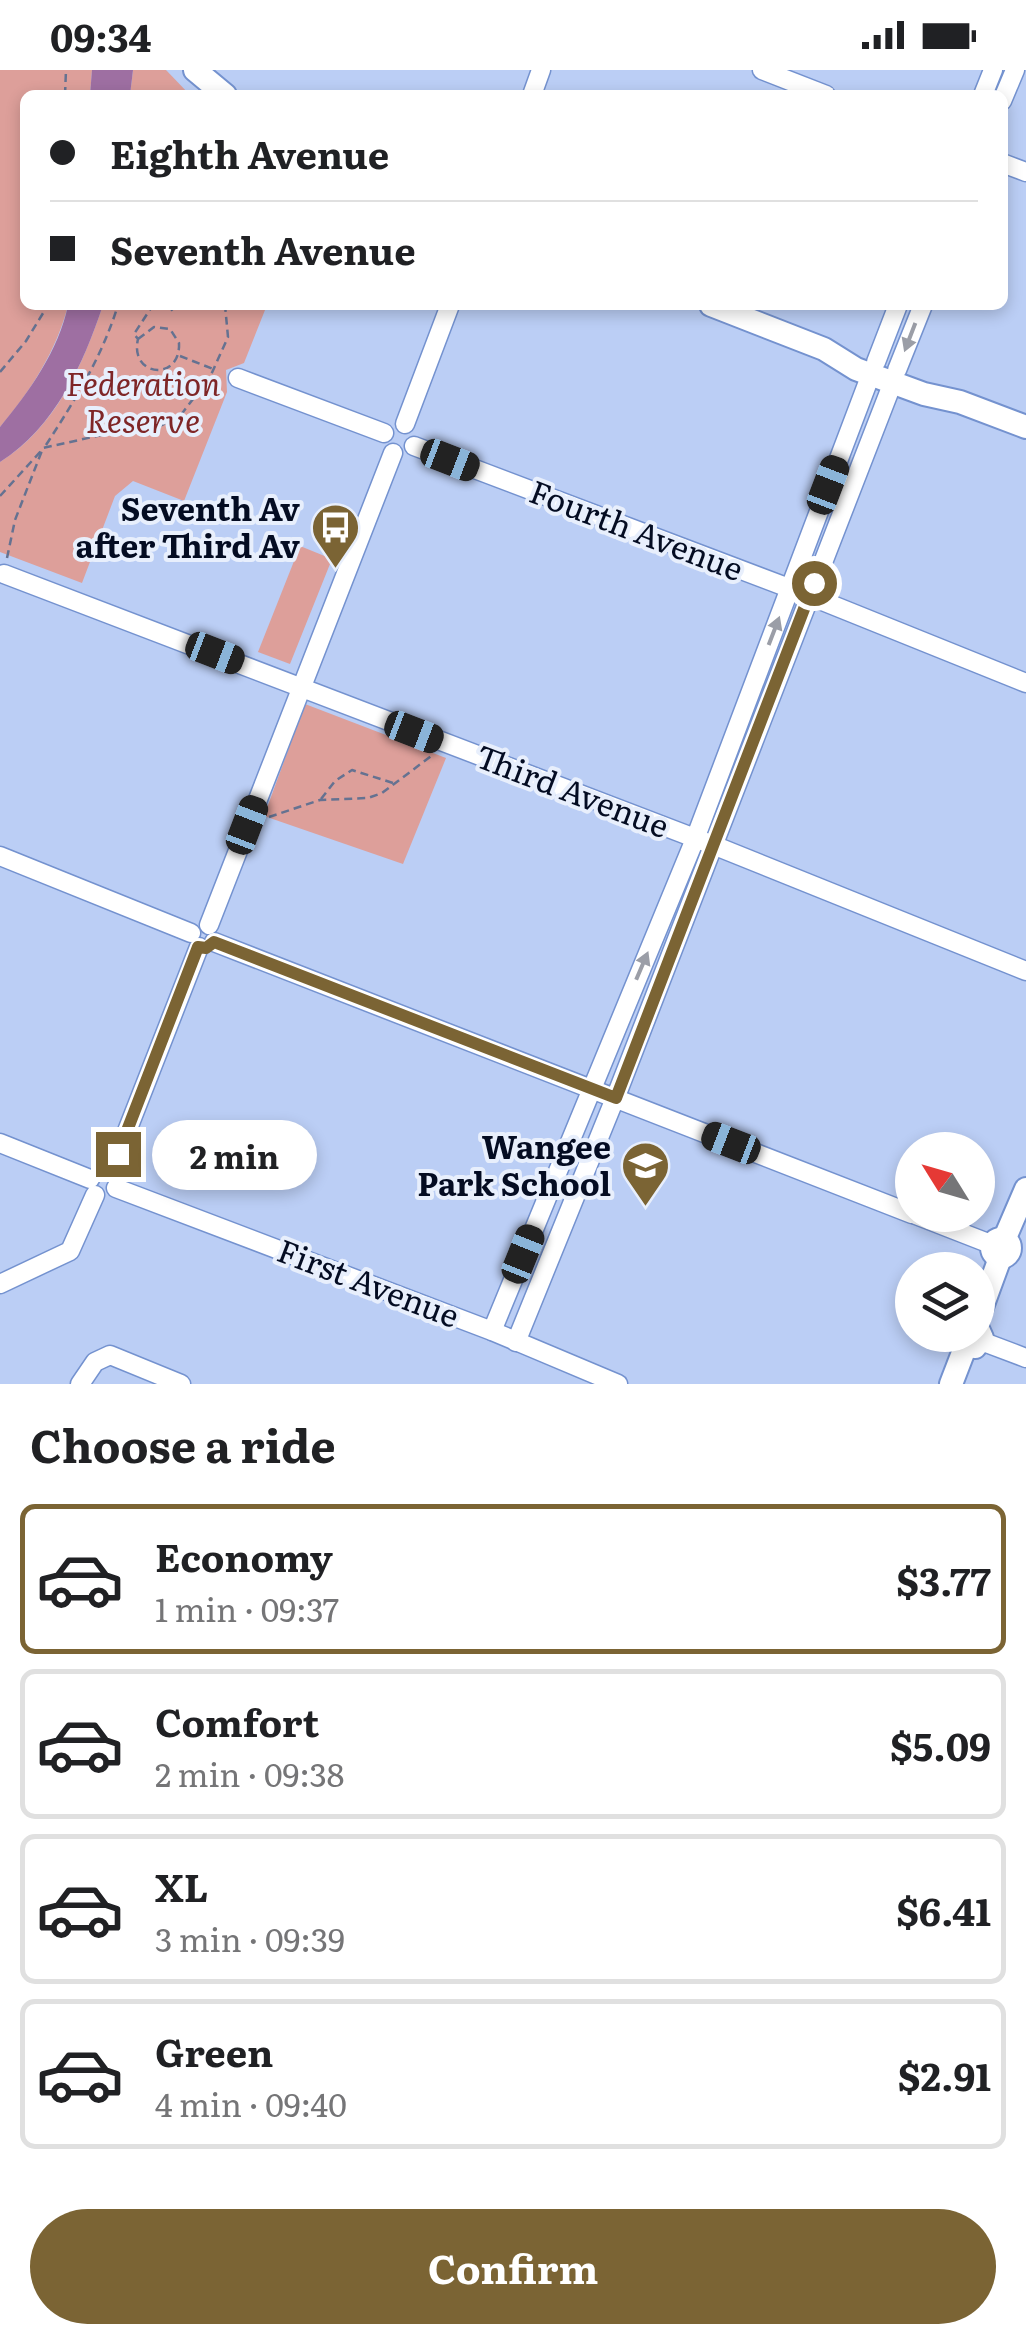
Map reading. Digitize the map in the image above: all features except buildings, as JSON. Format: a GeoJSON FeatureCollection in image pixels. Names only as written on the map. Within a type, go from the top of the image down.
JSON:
{"type":"FeatureCollection","features":[{"type":"Feature","properties":{"kind":"main road"},"geometry":{"type":"LineString","coordinates":[[196,70],[219,90]]}},
{"type":"Feature","properties":{"kind":"main road"},"geometry":{"type":"LineString","coordinates":[[724,310],[1026,427]]}},
{"type":"Feature","properties":{"kind":"main road"},"geometry":{"type":"LineString","coordinates":[[995,1260],[1026,1189]]}},
{"type":"Feature","properties":{"kind":"main road"},"geometry":{"type":"LineString","coordinates":[[951,1384],[965,1352]]}},
{"type":"Feature","properties":{"kind":"street"},"geometry":{"type":"LineString","coordinates":[[762,70],[813,90]]}},
{"type":"Feature","properties":{"kind":"street"},"geometry":{"type":"LineString","coordinates":[[405,424],[448,310]]}},
{"type":"Feature","properties":{"kind":"street"},"geometry":{"type":"LineString","coordinates":[[492,1331],[591,1088],[704,842],[746,762],[857,473],[897,310]]}},
{"type":"Feature","properties":{"kind":"street"},"geometry":{"type":"LineString","coordinates":[[516,1342],[616,1098],[704,842],[727,754],[836,466],[920,310]]}},
{"type":"Feature","properties":{"kind":"street"},"geometry":{"type":"LineString","coordinates":[[238,378],[384,433]]}},
{"type":"Feature","properties":{"kind":"street"},"geometry":{"type":"LineString","coordinates":[[395,423],[405,424],[415,436],[414,446],[403,454],[393,454],[384,443],[384,433],[395,423]]}},
{"type":"Feature","properties":{"kind":"street","name":"Fourth Avenue"},"geometry":{"type":"LineString","coordinates":[[414,446],[810,596],[1026,684]]}},
{"type":"Feature","properties":{"kind":"street"},"geometry":{"type":"LineString","coordinates":[[0,1143],[108,1196],[203,937],[393,454]]}},
{"type":"Feature","properties":{"kind":"street"},"geometry":{"type":"LineString","coordinates":[[836,466],[857,473]]}},
{"type":"Feature","properties":{"kind":"street"},"geometry":{"type":"LineString","coordinates":[[821,505],[842,513]]}},
{"type":"Feature","properties":{"kind":"street","name":"Third Avenue"},"geometry":{"type":"LineString","coordinates":[[4,574],[704,842],[1026,972]]}},
{"type":"Feature","properties":{"kind":"street"},"geometry":{"type":"LineString","coordinates":[[756,680],[774,688]]}},
{"type":"Feature","properties":{"kind":"street"},"geometry":{"type":"LineString","coordinates":[[727,754],[746,762]]}},
{"type":"Feature","properties":{"kind":"street"},"geometry":{"type":"LineString","coordinates":[[0,856],[895,1207]]}},
{"type":"Feature","properties":{"kind":"street","name":"First Avenue"},"geometry":{"type":"LineString","coordinates":[[113,1180],[618,1384]]}},
{"type":"Feature","properties":{"kind":"street"},"geometry":{"type":"LineString","coordinates":[[0,1284],[70,1251],[93,1187]]}},
{"type":"Feature","properties":{"kind":"street"},"geometry":{"type":"LineString","coordinates":[[960,1232],[999,1247]]}},
{"type":"Feature","properties":{"kind":"street"},"geometry":{"type":"LineString","coordinates":[[995,1344],[1026,1358]]}},
{"type":"Feature","properties":{"kind":"street"},"geometry":{"type":"LineString","coordinates":[[80,1384],[95,1362],[110,1355],[181,1384]]}},
{"type":"Feature","properties":{"kind":"path"},"geometry":{"type":"LineString","coordinates":[[0,372],[45,310]]}},
{"type":"Feature","properties":{"kind":"path"},"geometry":{"type":"LineString","coordinates":[[0,496],[43,448],[84,386],[117,310]]}},
{"type":"Feature","properties":{"kind":"path"},"geometry":{"type":"LineString","coordinates":[[138,340],[154,327],[170,330],[180,343],[179,355],[166,369],[149,369],[137,355],[138,340],[134,334],[150,310]]}},
{"type":"Feature","properties":{"kind":"path"},"geometry":{"type":"LineString","coordinates":[[43,448],[115,432],[148,432],[180,416],[213,369],[228,337],[225,310]]}},
{"type":"Feature","properties":{"kind":"path"},"geometry":{"type":"LineString","coordinates":[[179,355],[213,369]]}},
{"type":"Feature","properties":{"kind":"path"},"geometry":{"type":"LineString","coordinates":[[4,574],[15,520],[43,448]]}},
{"type":"Feature","properties":{"kind":"path"},"geometry":{"type":"LineString","coordinates":[[268,818],[320,800],[368,798],[382,793],[447,745]]}},
{"type":"Feature","properties":{"kind":"path"},"geometry":{"type":"LineString","coordinates":[[320,800],[335,781],[352,770],[393,783]]}},
{"type":"Feature","properties":{"kind":"green space"},"geometry":{"type":"Polygon","coordinates":[[[0,70],[92,70],[90,90],[20,90],[20,310],[66,310],[41,370],[0,427],[0,70]]]}},
{"type":"Feature","properties":{"kind":"green space"},"geometry":{"type":"Polygon","coordinates":[[[133,70],[166,70],[185,90],[131,90],[133,70]]]}},
{"type":"Feature","properties":{"kind":"green space","name":"Federation Reserve"},"geometry":{"type":"Polygon","coordinates":[[[101,310],[265,310],[244,363],[226,370],[227,392],[184,501],[133,481],[115,496],[82,583],[0,552],[0,462],[36,432],[51,413],[86,350],[101,310]]]}},
{"type":"Feature","properties":{"kind":"green space"},"geometry":{"type":"Polygon","coordinates":[[[300,546],[332,559],[290,664],[258,652],[300,546]]]}},
{"type":"Feature","properties":{"kind":"green space"},"geometry":{"type":"Polygon","coordinates":[[[305,704],[446,758],[403,864],[264,816],[305,704]]]}},
{"type":"Feature","properties":{"kind":"shaded area"},"geometry":{"type":"Polygon","coordinates":[[[92,70],[133,70],[131,90],[90,90],[92,70]]]}},
{"type":"Feature","properties":{"kind":"shaded area"},"geometry":{"type":"Polygon","coordinates":[[[67,310],[101,310],[65,393],[36,431],[0,462],[0,427],[42,370],[67,310]]]}},
{"type":"Feature","properties":{"kind":"place","name":"Seventh Av after Third Av"},"geometry":{"type":"Point","coordinates":[335,570]}},
{"type":"Feature","properties":{"kind":"place","name":"Wangee Park School"},"geometry":{"type":"Point","coordinates":[646,1208]}},
{"type":"Feature","properties":{"kind":"route"},"geometry":{"type":"LineString","coordinates":[[118,1154],[198,947],[206,948],[214,942],[616,1098],[814,583]]}}]}
